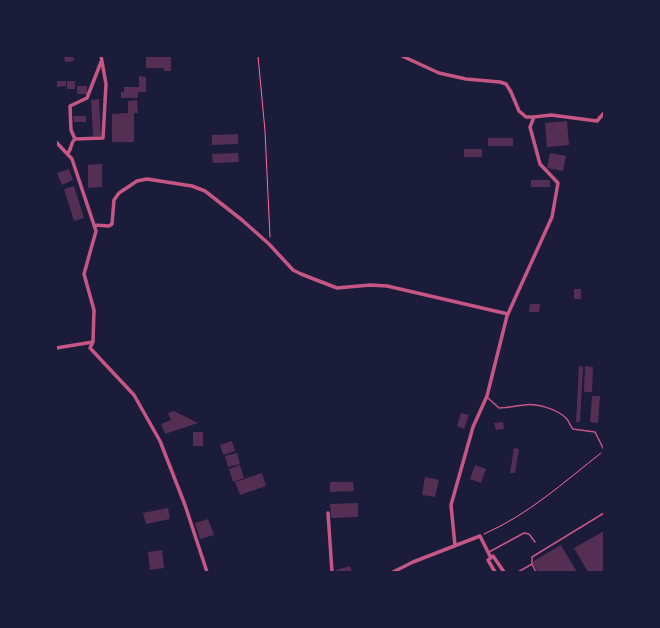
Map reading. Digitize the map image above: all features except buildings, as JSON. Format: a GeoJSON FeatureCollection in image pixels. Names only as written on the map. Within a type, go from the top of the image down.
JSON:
{"type":"FeatureCollection","features":[{"type":"Feature","properties":{"kind":"street"},"geometry":{"type":"LineString","coordinates":[[75,139],[103,138],[106,84],[101,56]]}},
{"type":"Feature","properties":{"kind":"street"},"geometry":{"type":"LineString","coordinates":[[402,56],[439,73],[466,79],[500,82],[506,84],[519,111],[526,117],[551,115],[597,121],[604,113]]}},
{"type":"Feature","properties":{"kind":"street"},"geometry":{"type":"LineString","coordinates":[[75,139],[71,130],[70,106],[87,98],[101,62]]}},
{"type":"Feature","properties":{"kind":"street"},"geometry":{"type":"LineString","coordinates":[[455,546],[450,505],[473,426],[487,396],[508,314],[552,217],[558,183],[540,164],[530,127],[534,117]]}},
{"type":"Feature","properties":{"kind":"street"},"geometry":{"type":"LineString","coordinates":[[66,154],[71,150],[72,141],[75,139]]}},
{"type":"Feature","properties":{"kind":"street"},"geometry":{"type":"LineString","coordinates":[[56,142],[72,159],[96,231],[84,274],[94,310],[93,342],[90,348],[134,395],[160,441],[185,505],[207,572]]}},
{"type":"Feature","properties":{"kind":"street"},"geometry":{"type":"LineString","coordinates":[[94,225],[109,226],[112,224],[114,200],[119,194],[137,181],[147,179],[192,186],[205,191],[269,244],[293,270],[330,286],[337,288],[370,285],[387,286],[508,314]]}},
{"type":"Feature","properties":{"kind":"street"},"geometry":{"type":"LineString","coordinates":[[56,348],[93,342]]}},
{"type":"Feature","properties":{"kind":"street"},"geometry":{"type":"LineString","coordinates":[[328,513],[332,572]]}},
{"type":"Feature","properties":{"kind":"street"},"geometry":{"type":"LineString","coordinates":[[393,572],[480,536],[489,552],[491,558],[488,560],[495,572]]}},
{"type":"Feature","properties":{"kind":"street"},"geometry":{"type":"LineString","coordinates":[[491,558],[493,556],[504,572]]}},
{"type":"Feature","properties":{"kind":"lane"},"geometry":{"type":"LineString","coordinates":[[487,396],[493,404],[499,408],[511,408],[525,404],[553,410],[565,417],[573,429],[595,432],[604,450]]}},
{"type":"Feature","properties":{"kind":"lane"},"geometry":{"type":"LineString","coordinates":[[536,572],[532,564],[532,557],[604,513]]}},
{"type":"Feature","properties":{"kind":"lane"},"geometry":{"type":"LineString","coordinates":[[489,552],[524,533],[529,534],[535,542]]}},
{"type":"Feature","properties":{"kind":"lane"},"geometry":{"type":"LineString","coordinates":[[518,572],[532,564]]}},
{"type":"Feature","properties":{"kind":"path"},"geometry":{"type":"LineString","coordinates":[[258,56],[269,194],[271,232],[269,244]]}},
{"type":"Feature","properties":{"kind":"path"},"geometry":{"type":"LineString","coordinates":[[480,536],[498,528],[530,509],[604,450]]}}]}
